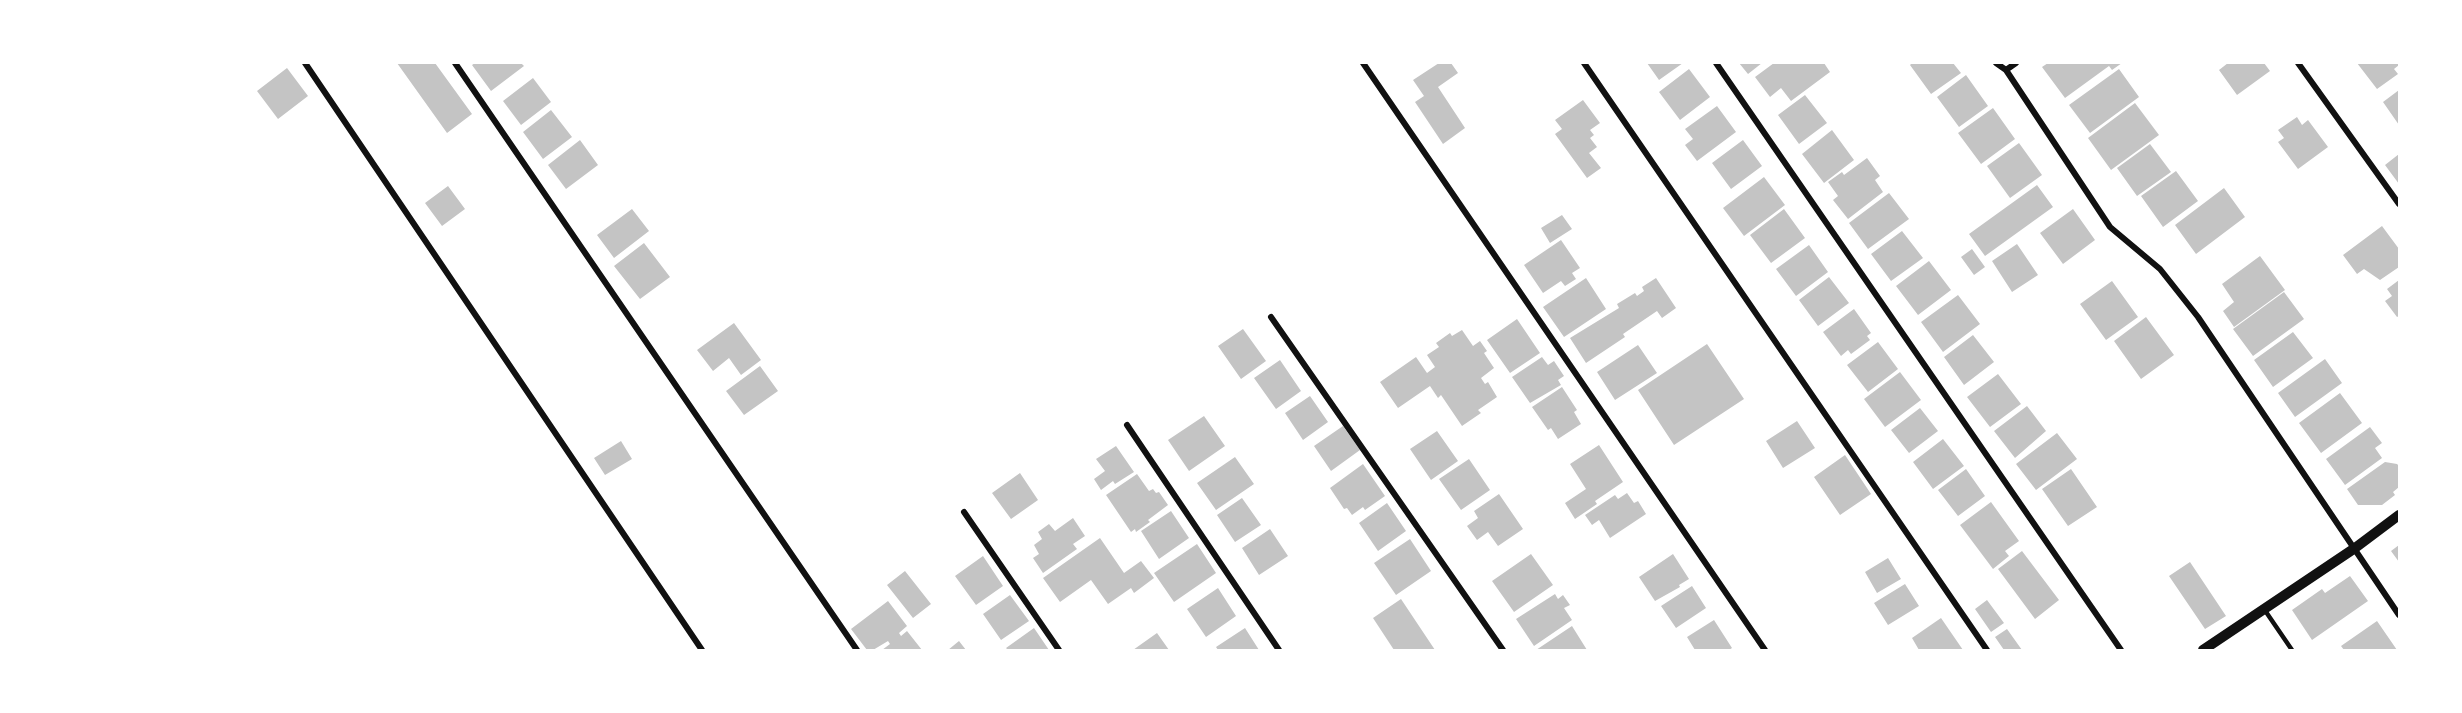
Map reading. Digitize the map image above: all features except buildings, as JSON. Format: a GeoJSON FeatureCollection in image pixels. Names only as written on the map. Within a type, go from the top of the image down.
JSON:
{"type":"FeatureCollection","features":[{"type":"Feature","properties":{"kind":"street"},"geometry":{"type":"LineString","coordinates":[[305,63],[702,650]]}},
{"type":"Feature","properties":{"kind":"street"},"geometry":{"type":"LineString","coordinates":[[455,63],[857,650]]}},
{"type":"Feature","properties":{"kind":"street"},"geometry":{"type":"LineString","coordinates":[[1363,63],[1765,650]]}},
{"type":"Feature","properties":{"kind":"street"},"geometry":{"type":"LineString","coordinates":[[1584,63],[1987,650]]}},
{"type":"Feature","properties":{"kind":"street"},"geometry":{"type":"LineString","coordinates":[[1716,63],[2121,650]]}},
{"type":"Feature","properties":{"kind":"street"},"geometry":{"type":"LineString","coordinates":[[1996,63],[2006,70],[2110,227],[2160,268],[2198,317],[2399,615]]}},
{"type":"Feature","properties":{"kind":"street"},"geometry":{"type":"LineString","coordinates":[[2006,70],[2016,63]]}},
{"type":"Feature","properties":{"kind":"street"},"geometry":{"type":"LineString","coordinates":[[2298,63],[2399,204]]}},
{"type":"Feature","properties":{"kind":"street"},"geometry":{"type":"LineString","coordinates":[[1271,317],[1503,650]]}},
{"type":"Feature","properties":{"kind":"street"},"geometry":{"type":"LineString","coordinates":[[1127,425],[1278,650]]}},
{"type":"Feature","properties":{"kind":"street"},"geometry":{"type":"LineString","coordinates":[[963,512],[1059,650]]}},
{"type":"Feature","properties":{"kind":"street"},"geometry":{"type":"LineString","coordinates":[[2202,650],[2355,548],[2399,515]]}},
{"type":"Feature","properties":{"kind":"lane"},"geometry":{"type":"LineString","coordinates":[[2264,609],[2292,650]]}}]}
